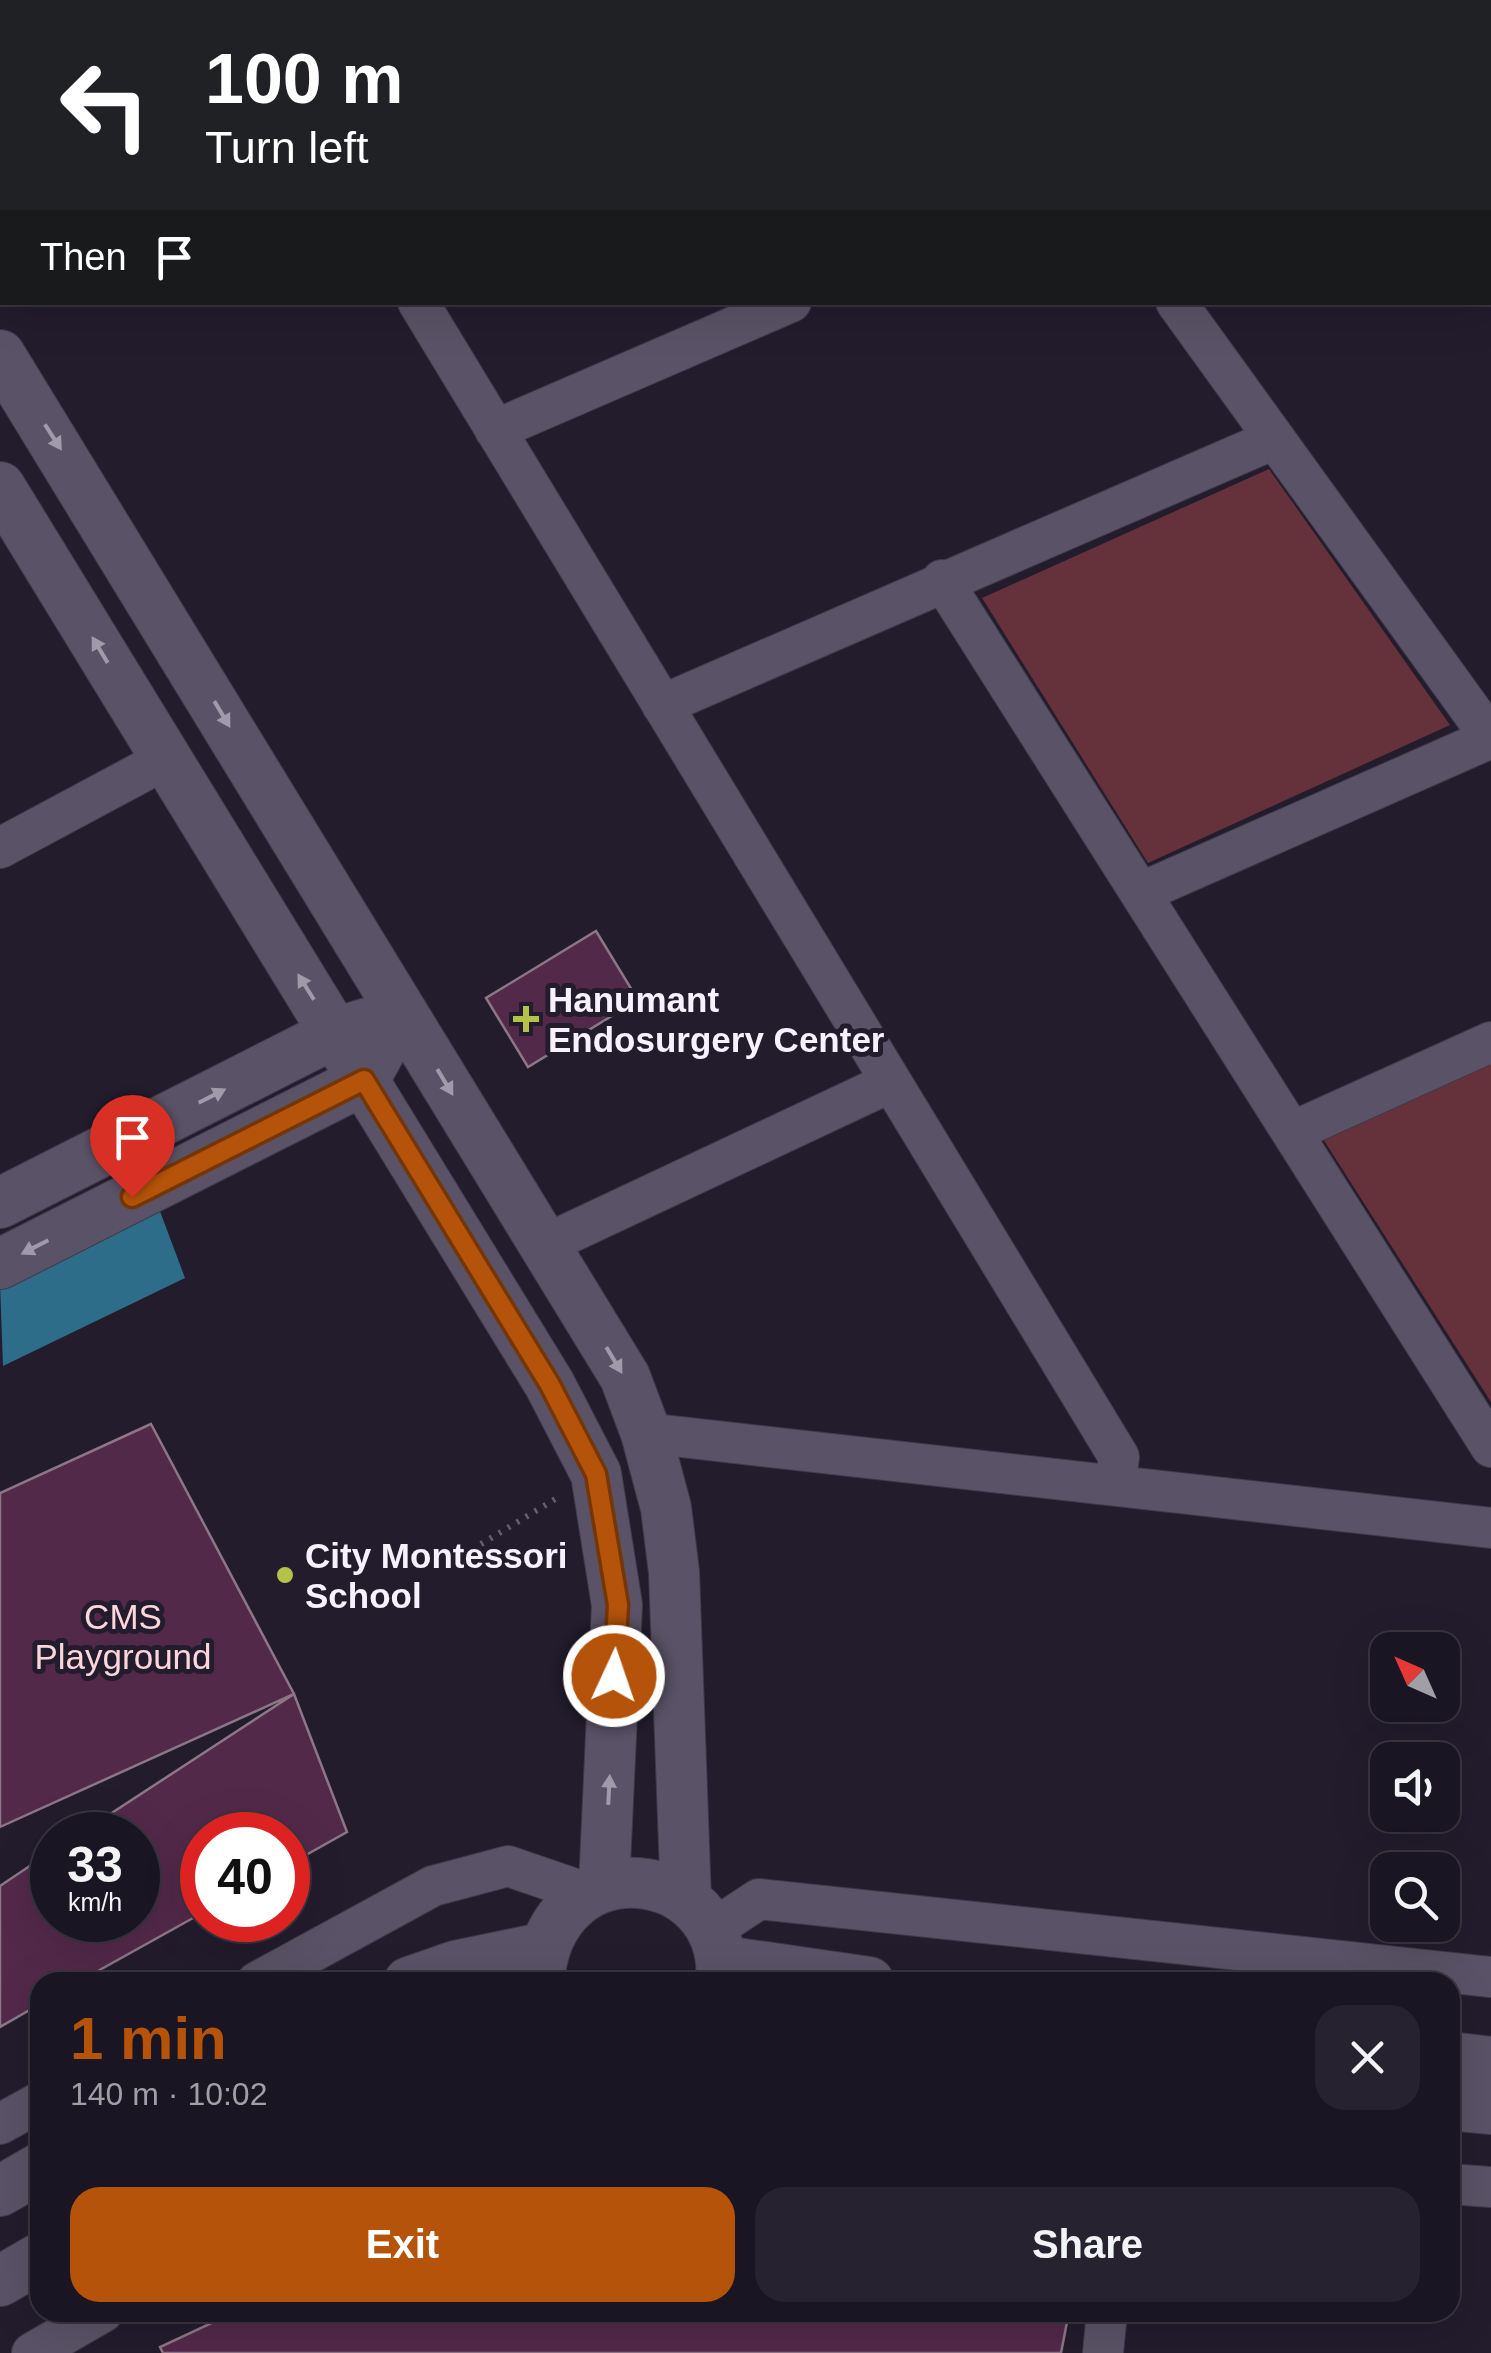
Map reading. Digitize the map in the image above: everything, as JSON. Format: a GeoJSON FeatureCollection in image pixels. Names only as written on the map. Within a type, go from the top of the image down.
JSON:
{"type":"FeatureCollection","features":[{"type":"Feature","properties":{"kind":"street"},"geometry":{"type":"LineString","coordinates":[[420,305],[1118,1456],[1115,1484]]}},
{"type":"Feature","properties":{"kind":"street"},"geometry":{"type":"LineString","coordinates":[[495,430],[785,305]]}},
{"type":"Feature","properties":{"kind":"street"},"geometry":{"type":"LineString","coordinates":[[1140,893],[1491,738],[1178,305]]}},
{"type":"Feature","properties":{"kind":"street"},"geometry":{"type":"LineString","coordinates":[[0,355],[625,1377],[646,1433],[666,1508],[710,1943]]}},
{"type":"Feature","properties":{"kind":"street"},"geometry":{"type":"LineString","coordinates":[[662,704],[1274,439]]}},
{"type":"Feature","properties":{"kind":"street"},"geometry":{"type":"LineString","coordinates":[[0,488],[550,1385],[596,1474],[618,1605],[595,1890]]}},
{"type":"Feature","properties":{"kind":"street"},"geometry":{"type":"LineString","coordinates":[[942,580],[1491,1447]]}},
{"type":"Feature","properties":{"kind":"street"},"geometry":{"type":"LineString","coordinates":[[0,848],[166,759]]}},
{"type":"Feature","properties":{"kind":"street"},"geometry":{"type":"LineString","coordinates":[[0,1203],[335,1034],[403,1012]]}},
{"type":"Feature","properties":{"kind":"street"},"geometry":{"type":"LineString","coordinates":[[0,1264],[364,1080],[403,1012]]}},
{"type":"Feature","properties":{"kind":"street"},"geometry":{"type":"LineString","coordinates":[[1292,1132],[1491,1042]]}},
{"type":"Feature","properties":{"kind":"street"},"geometry":{"type":"LineString","coordinates":[[544,1245],[891,1082]]}},
{"type":"Feature","properties":{"kind":"street"},"geometry":{"type":"LineString","coordinates":[[646,1433],[1491,1528]]}},
{"type":"Feature","properties":{"kind":"street"},"geometry":{"type":"LineString","coordinates":[[275,1972],[433,1886],[508,1866],[595,1890]]}},
{"type":"Feature","properties":{"kind":"street"},"geometry":{"type":"LineString","coordinates":[[438,1972],[455,1966],[540,1965],[559,1916],[595,1890],[620,1882],[658,1886],[710,1943],[828,1972]]}},
{"type":"Feature","properties":{"kind":"street"},"geometry":{"type":"LineString","coordinates":[[710,1943],[759,1899],[1444,1972]]}},
{"type":"Feature","properties":{"kind":"street"},"geometry":{"type":"LineString","coordinates":[[1460,1974],[1491,1977]]}},
{"type":"Feature","properties":{"kind":"street"},"geometry":{"type":"LineString","coordinates":[[1460,2058],[1491,2062]]}},
{"type":"Feature","properties":{"kind":"street"},"geometry":{"type":"LineString","coordinates":[[1460,2106],[1491,2109]]}},
{"type":"Feature","properties":{"kind":"street"},"geometry":{"type":"LineString","coordinates":[[0,2124],[30,2108]]}},
{"type":"Feature","properties":{"kind":"street"},"geometry":{"type":"LineString","coordinates":[[0,2191],[30,2174]]}},
{"type":"Feature","properties":{"kind":"street"},"geometry":{"type":"LineString","coordinates":[[1460,2185],[1491,2187]]}},
{"type":"Feature","properties":{"kind":"street"},"geometry":{"type":"LineString","coordinates":[[0,2281],[30,2264]]}},
{"type":"Feature","properties":{"kind":"street"},"geometry":{"type":"LineString","coordinates":[[32,2353],[86,2322]]}},
{"type":"Feature","properties":{"kind":"street"},"geometry":{"type":"LineString","coordinates":[[1103,2353],[1106,2322]]}},
{"type":"Feature","properties":{"kind":"path"},"geometry":{"type":"LineString","coordinates":[[462,1555],[596,1474]]}},
{"type":"Feature","properties":{"kind":"shaded area"},"geometry":{"type":"Polygon","coordinates":[[[1269,469],[1450,725],[1148,863],[982,598],[1269,469]]]}},
{"type":"Feature","properties":{"kind":"shaded area"},"geometry":{"type":"Polygon","coordinates":[[[1491,1064],[1491,1402],[1323,1139],[1491,1064]]]}},
{"type":"Feature","properties":{"kind":"water"},"geometry":{"type":"Polygon","coordinates":[[[158,1206],[185,1278],[3,1366],[0,1284],[158,1206]]]}},
{"type":"Feature","properties":{"kind":"building"},"geometry":{"type":"Polygon","coordinates":[[[596,931],[638,1000],[528,1067],[486,998],[596,931]]]}},
{"type":"Feature","properties":{"kind":"building","name":"CMS Playground"},"geometry":{"type":"Polygon","coordinates":[[[151,1424],[294,1694],[0,1827],[0,1493],[151,1424]]]}},
{"type":"Feature","properties":{"kind":"building"},"geometry":{"type":"Polygon","coordinates":[[[294,1694],[347,1832],[310,1853],[310,1812],[180,1812],[180,1925],[160,1936],[160,1812],[113,1812],[294,1694]]]}},
{"type":"Feature","properties":{"kind":"building"},"geometry":{"type":"Polygon","coordinates":[[[30,1866],[30,1942],[150,1942],[96,1972],[30,1972],[30,2010],[0,2027],[0,1886],[30,1866]]]}},
{"type":"Feature","properties":{"kind":"building"},"geometry":{"type":"Polygon","coordinates":[[[214,2322],[1067,2322],[1061,2353],[163,2353],[160,2347],[214,2322]]]}},
{"type":"Feature","properties":{"kind":"place","name":"Hanumant Endosurgery Center"},"geometry":{"type":"Point","coordinates":[526,1019]}},
{"type":"Feature","properties":{"kind":"place","name":"City Montessori School"},"geometry":{"type":"Point","coordinates":[285,1575]}},
{"type":"Feature","properties":{"kind":"route"},"geometry":{"type":"LineString","coordinates":[[132,1197],[364,1080],[550,1385],[596,1474],[618,1605],[614,1676]]}}]}
